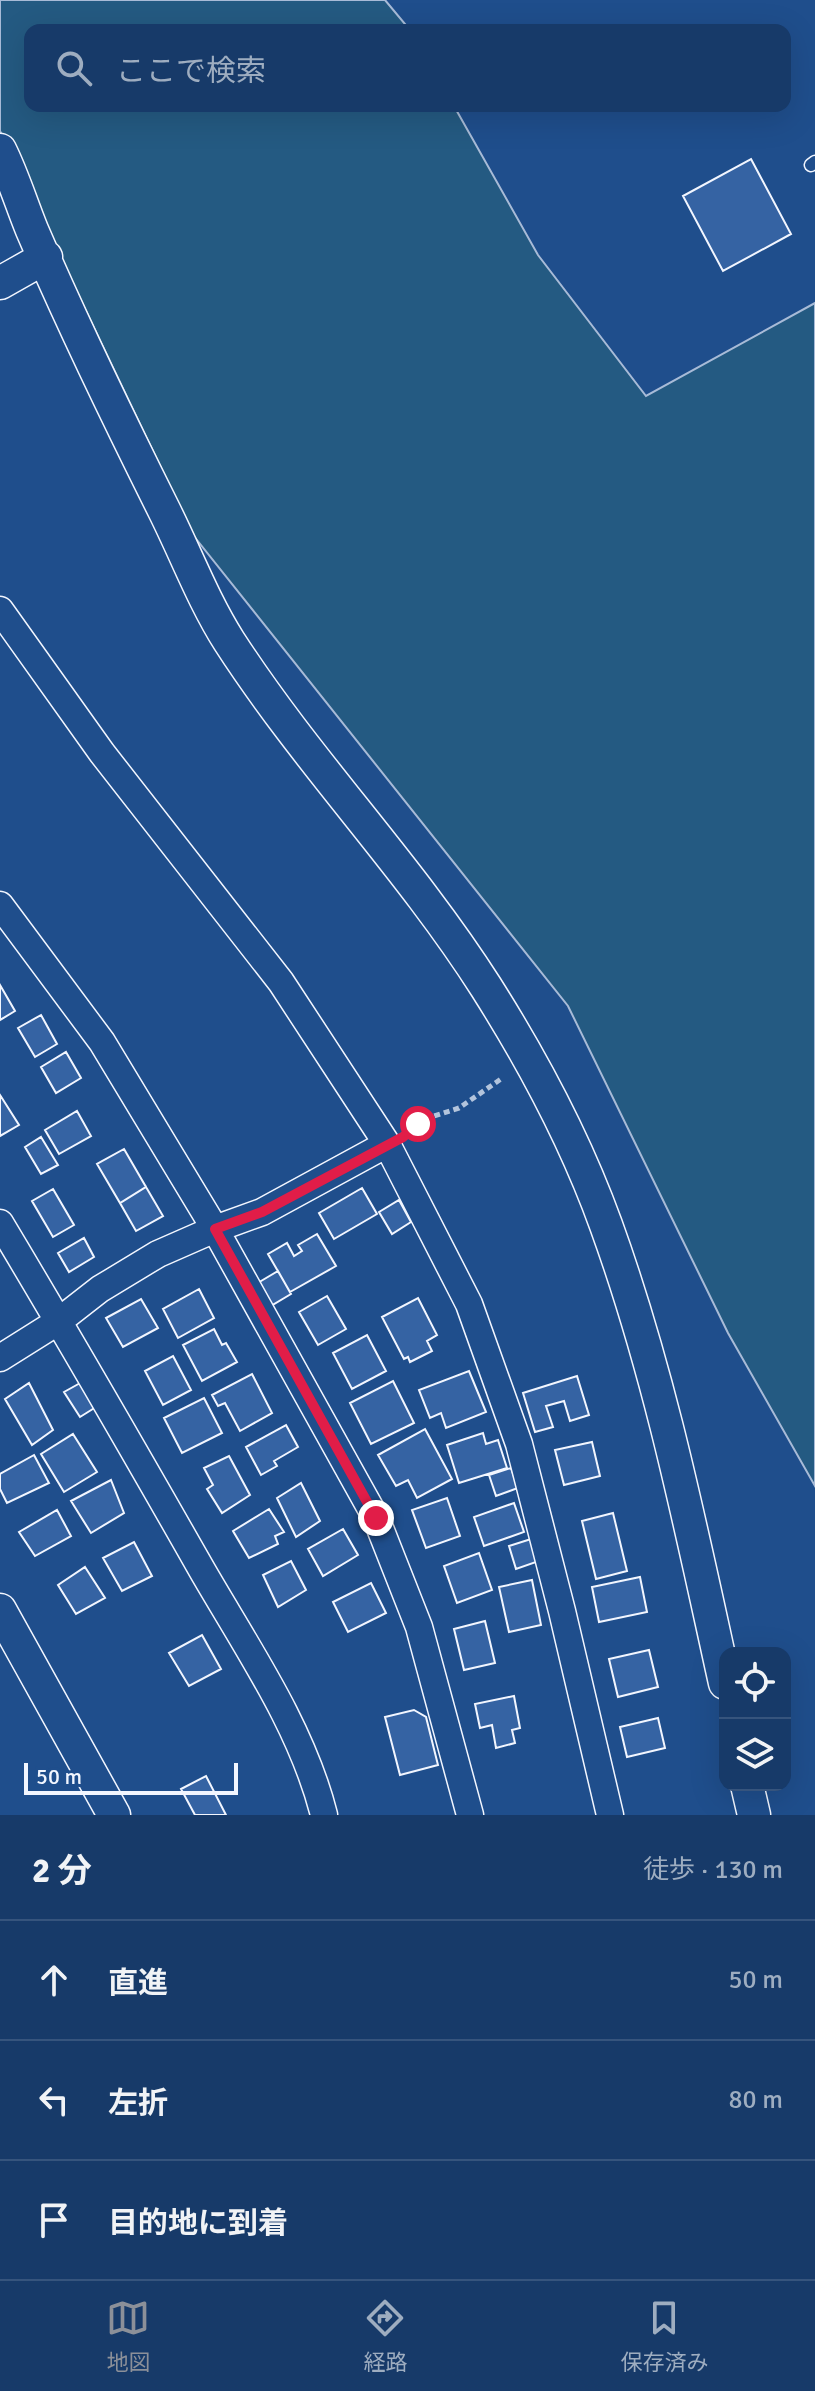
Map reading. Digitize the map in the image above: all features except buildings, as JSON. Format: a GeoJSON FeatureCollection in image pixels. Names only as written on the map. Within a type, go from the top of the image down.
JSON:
{"type":"FeatureCollection","features":[{"type":"Feature","properties":{"kind":"street"},"geometry":{"type":"LineString","coordinates":[[0,150],[32,231],[108,396],[200,587],[229,640],[281,715],[414,886],[486,987],[565,1129],[605,1221],[623,1275],[687,1508],[719,1655]]}},
{"type":"Feature","properties":{"kind":"street"},"geometry":{"type":"LineString","coordinates":[[0,283],[46,257]]}},
{"type":"Feature","properties":{"kind":"street"},"geometry":{"type":"LineString","coordinates":[[0,610],[102,753],[281,982],[387,1144],[469,1304],[519,1444],[610,1815]]}},
{"type":"Feature","properties":{"kind":"street"},"geometry":{"type":"LineString","coordinates":[[0,905],[102,1042],[215,1229],[376,1518],[419,1627],[470,1815]]}},
{"type":"Feature","properties":{"kind":"street"},"geometry":{"type":"LineString","coordinates":[[0,1358],[59,1321],[100,1289],[158,1254],[262,1212],[387,1144]]}},
{"type":"Feature","properties":{"kind":"street"},"geometry":{"type":"LineString","coordinates":[[0,1223],[287,1717],[324,1815]]}},
{"type":"Feature","properties":{"kind":"street"},"geometry":{"type":"LineString","coordinates":[[0,1610],[114,1815]]}},
{"type":"Feature","properties":{"kind":"street"},"geometry":{"type":"LineString","coordinates":[[748,1791],[754,1815]]}},
{"type":"Feature","properties":{"kind":"path"},"geometry":{"type":"LineString","coordinates":[[387,1144],[403,1137],[418,1124],[459,1108],[501,1079]]}},
{"type":"Feature","properties":{"kind":"shaded area"},"geometry":{"type":"Polygon","coordinates":[[[0,0],[385,0],[405,24],[24,24],[24,112],[457,112],[538,255],[646,396],[815,303],[815,1486],[728,1333],[568,1006],[193,535],[0,131],[0,0]]]}},
{"type":"Feature","properties":{"kind":"route"},"geometry":{"type":"LineString","coordinates":[[376,1518],[215,1229],[262,1212],[403,1137],[418,1124]]}}]}
